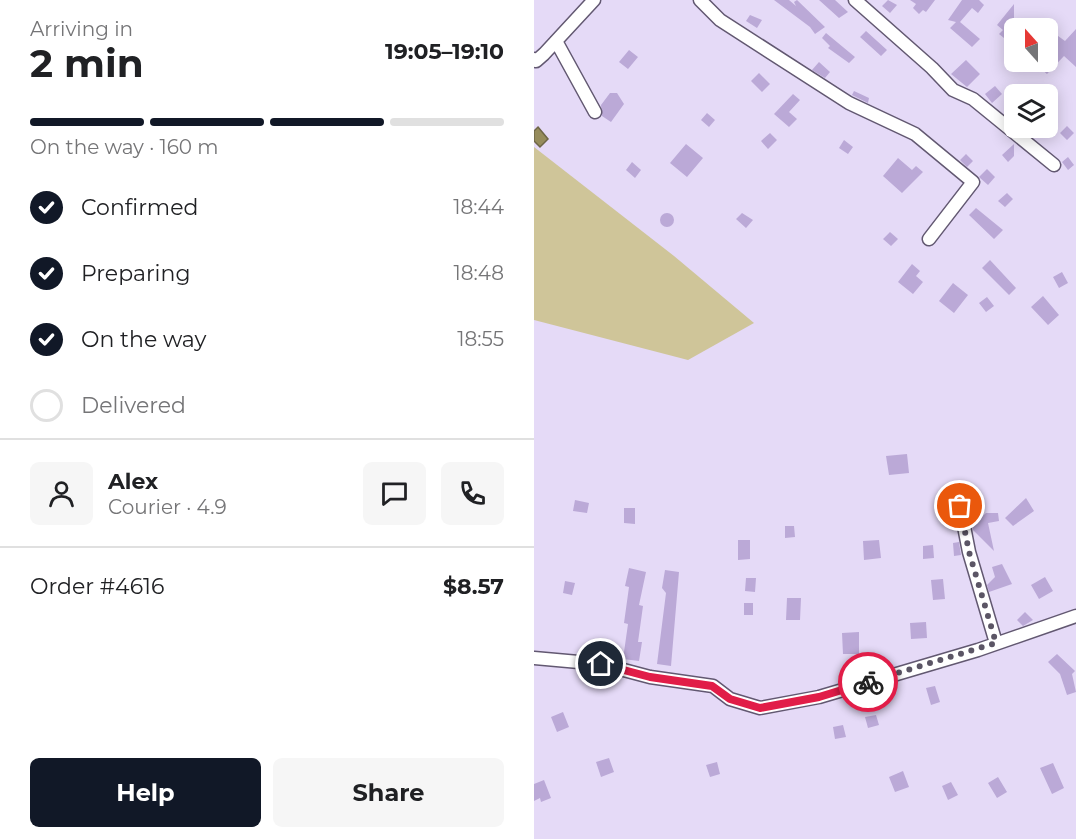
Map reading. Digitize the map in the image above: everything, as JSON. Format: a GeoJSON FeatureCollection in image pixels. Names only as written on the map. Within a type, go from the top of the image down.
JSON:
{"type":"FeatureCollection","features":[{"type":"Feature","properties":{"kind":"street"},"geometry":{"type":"LineString","coordinates":[[534,59],[536,61],[594,0]]}},
{"type":"Feature","properties":{"kind":"street"},"geometry":{"type":"LineString","coordinates":[[700,0],[720,20],[849,103],[915,134],[973,182],[929,238]]}},
{"type":"Feature","properties":{"kind":"street"},"geometry":{"type":"LineString","coordinates":[[855,0],[932,68],[953,90],[973,99],[1054,165]]}},
{"type":"Feature","properties":{"kind":"street"},"geometry":{"type":"LineString","coordinates":[[556,41],[595,112]]}},
{"type":"Feature","properties":{"kind":"street"},"geometry":{"type":"LineString","coordinates":[[960,506],[969,552],[996,643]]}},
{"type":"Feature","properties":{"kind":"street"},"geometry":{"type":"LineString","coordinates":[[534,658],[601,664],[650,677],[712,686],[730,699],[760,708],[819,697],[1076,616]]}},
{"type":"Feature","properties":{"kind":"shaded area"},"geometry":{"type":"Polygon","coordinates":[[[538,127],[548,139],[540,147],[534,141],[534,131],[538,127]]]}},
{"type":"Feature","properties":{"kind":"shaded area"},"geometry":{"type":"Polygon","coordinates":[[[534,147],[674,256],[754,323],[688,360],[534,320],[534,147]]]}},
{"type":"Feature","properties":{"kind":"building"},"geometry":{"type":"Polygon","coordinates":[[[774,0],[789,0],[796,6],[794,2],[797,0],[825,27],[815,34],[810,27],[774,0]]]}},
{"type":"Feature","properties":{"kind":"building"},"geometry":{"type":"Polygon","coordinates":[[[819,0],[835,0],[848,12],[839,18],[819,0]]]}},
{"type":"Feature","properties":{"kind":"building"},"geometry":{"type":"Polygon","coordinates":[[[888,0],[897,5],[890,13],[882,6],[888,0]]]}},
{"type":"Feature","properties":{"kind":"building"},"geometry":{"type":"Polygon","coordinates":[[[910,0],[935,0],[926,12],[923,10],[919,14],[913,8],[916,4],[910,0]]]}},
{"type":"Feature","properties":{"kind":"building"},"geometry":{"type":"Polygon","coordinates":[[[962,0],[979,0],[984,5],[978,13],[972,8],[960,22],[980,39],[972,47],[950,28],[956,22],[948,20],[962,0]]]}},
{"type":"Feature","properties":{"kind":"building"},"geometry":{"type":"Polygon","coordinates":[[[1014,4],[1014,18],[1004,18],[1004,38],[999,34],[1003,30],[997,25],[1014,4]]]}},
{"type":"Feature","properties":{"kind":"building"},"geometry":{"type":"Polygon","coordinates":[[[750,15],[762,20],[757,28],[746,21],[750,15]]]}},
{"type":"Feature","properties":{"kind":"building"},"geometry":{"type":"Polygon","coordinates":[[[1076,29],[1076,67],[1064,56],[1058,62],[1058,36],[1065,41],[1076,29]]]}},
{"type":"Feature","properties":{"kind":"building"},"geometry":{"type":"Polygon","coordinates":[[[866,31],[887,50],[881,56],[860,37],[866,31]]]}},
{"type":"Feature","properties":{"kind":"building"},"geometry":{"type":"Polygon","coordinates":[[[826,33],[855,57],[849,63],[828,48],[830,46],[822,38],[826,33]]]}},
{"type":"Feature","properties":{"kind":"building"},"geometry":{"type":"Polygon","coordinates":[[[629,50],[638,57],[628,69],[619,62],[629,50]]]}},
{"type":"Feature","properties":{"kind":"building"},"geometry":{"type":"Polygon","coordinates":[[[966,60],[980,74],[967,87],[951,74],[966,60]]]}},
{"type":"Feature","properties":{"kind":"building"},"geometry":{"type":"Polygon","coordinates":[[[819,62],[830,72],[825,78],[812,70],[819,62]]]}},
{"type":"Feature","properties":{"kind":"building"},"geometry":{"type":"Polygon","coordinates":[[[759,73],[770,84],[762,92],[751,81],[759,73]]]}},
{"type":"Feature","properties":{"kind":"building"},"geometry":{"type":"Polygon","coordinates":[[[995,86],[1002,94],[992,103],[985,94],[995,86]]]}},
{"type":"Feature","properties":{"kind":"building"},"geometry":{"type":"Polygon","coordinates":[[[854,91],[869,98],[868,103],[852,95],[854,91]]]}},
{"type":"Feature","properties":{"kind":"building"},"geometry":{"type":"Polygon","coordinates":[[[610,93],[617,93],[624,104],[611,122],[602,116],[601,105],[610,93]]]}},
{"type":"Feature","properties":{"kind":"building"},"geometry":{"type":"Polygon","coordinates":[[[793,94],[800,100],[789,112],[797,119],[789,127],[774,114],[793,94]]]}},
{"type":"Feature","properties":{"kind":"building"},"geometry":{"type":"Polygon","coordinates":[[[707,113],[715,120],[709,127],[701,120],[707,113]]]}},
{"type":"Feature","properties":{"kind":"building"},"geometry":{"type":"Polygon","coordinates":[[[1067,126],[1074,133],[1067,140],[1060,133],[1067,126]]]}},
{"type":"Feature","properties":{"kind":"building"},"geometry":{"type":"Polygon","coordinates":[[[770,133],[777,140],[768,149],[761,141],[770,133]]]}},
{"type":"Feature","properties":{"kind":"building"},"geometry":{"type":"Polygon","coordinates":[[[844,140],[853,147],[848,154],[839,148],[844,140]]]}},
{"type":"Feature","properties":{"kind":"building"},"geometry":{"type":"Polygon","coordinates":[[[686,144],[703,158],[687,177],[670,163],[686,144]]]}},
{"type":"Feature","properties":{"kind":"building"},"geometry":{"type":"Polygon","coordinates":[[[1014,144],[1014,156],[1008,162],[1002,155],[1014,144]]]}},
{"type":"Feature","properties":{"kind":"building"},"geometry":{"type":"Polygon","coordinates":[[[966,154],[973,161],[967,167],[960,160],[966,154]]]}},
{"type":"Feature","properties":{"kind":"building"},"geometry":{"type":"Polygon","coordinates":[[[1068,157],[1074,165],[1068,170],[1062,162],[1068,157]]]}},
{"type":"Feature","properties":{"kind":"building"},"geometry":{"type":"Polygon","coordinates":[[[898,158],[912,170],[916,166],[923,172],[902,193],[883,176],[898,158]]]}},
{"type":"Feature","properties":{"kind":"building"},"geometry":{"type":"Polygon","coordinates":[[[632,162],[641,170],[635,178],[626,170],[632,162]]]}},
{"type":"Feature","properties":{"kind":"building"},"geometry":{"type":"Polygon","coordinates":[[[987,169],[995,177],[988,185],[979,177],[987,169]]]}},
{"type":"Feature","properties":{"kind":"building"},"geometry":{"type":"Polygon","coordinates":[[[1007,193],[1013,199],[1005,207],[998,201],[1007,193]]]}},
{"type":"Feature","properties":{"kind":"building"},"geometry":{"type":"Polygon","coordinates":[[[976,208],[1003,230],[994,239],[969,215],[976,208]]]}},
{"type":"Feature","properties":{"kind":"building"},"geometry":{"type":"Polygon","coordinates":[[[667,213],[672,215],[674,220],[672,225],[667,227],[662,225],[660,220],[662,215],[667,213]]]}},
{"type":"Feature","properties":{"kind":"building"},"geometry":{"type":"Polygon","coordinates":[[[742,213],[753,220],[746,228],[736,219],[742,213]]]}},
{"type":"Feature","properties":{"kind":"building"},"geometry":{"type":"Polygon","coordinates":[[[890,232],[898,239],[891,246],[883,239],[890,232]]]}},
{"type":"Feature","properties":{"kind":"building"},"geometry":{"type":"Polygon","coordinates":[[[990,260],[1016,288],[1009,295],[982,268],[990,260]]]}},
{"type":"Feature","properties":{"kind":"building"},"geometry":{"type":"Polygon","coordinates":[[[912,264],[920,271],[916,276],[923,282],[913,294],[898,282],[912,264]]]}},
{"type":"Feature","properties":{"kind":"building"},"geometry":{"type":"Polygon","coordinates":[[[1062,272],[1068,283],[1059,288],[1053,277],[1062,272]]]}},
{"type":"Feature","properties":{"kind":"building"},"geometry":{"type":"Polygon","coordinates":[[[953,283],[968,295],[954,313],[939,301],[953,283]]]}},
{"type":"Feature","properties":{"kind":"building"},"geometry":{"type":"Polygon","coordinates":[[[1043,296],[1059,315],[1048,325],[1031,307],[1043,296]]]}},
{"type":"Feature","properties":{"kind":"building"},"geometry":{"type":"Polygon","coordinates":[[[987,297],[994,306],[986,312],[979,303],[987,297]]]}},
{"type":"Feature","properties":{"kind":"building"},"geometry":{"type":"Polygon","coordinates":[[[907,454],[909,473],[889,475],[886,456],[907,454]]]}},
{"type":"Feature","properties":{"kind":"building"},"geometry":{"type":"Polygon","coordinates":[[[1026,498],[1034,511],[1013,526],[1005,518],[1026,498]]]}},
{"type":"Feature","properties":{"kind":"building"},"geometry":{"type":"Polygon","coordinates":[[[575,500],[589,503],[587,513],[573,511],[575,500]]]}},
{"type":"Feature","properties":{"kind":"building"},"geometry":{"type":"Polygon","coordinates":[[[624,508],[635,508],[635,524],[624,523],[624,508]]]}},
{"type":"Feature","properties":{"kind":"building"},"geometry":{"type":"Polygon","coordinates":[[[986,513],[998,513],[999,521],[988,523],[994,551],[973,530],[972,526],[986,513]]]}},
{"type":"Feature","properties":{"kind":"building"},"geometry":{"type":"Polygon","coordinates":[[[785,526],[794,526],[795,537],[785,538],[785,526]]]}},
{"type":"Feature","properties":{"kind":"building"},"geometry":{"type":"Polygon","coordinates":[[[738,540],[750,540],[750,559],[738,560],[738,540]]]}},
{"type":"Feature","properties":{"kind":"building"},"geometry":{"type":"Polygon","coordinates":[[[879,540],[881,558],[864,560],[863,541],[879,540]]]}},
{"type":"Feature","properties":{"kind":"building"},"geometry":{"type":"Polygon","coordinates":[[[959,542],[961,555],[954,556],[953,543],[959,542]]]}},
{"type":"Feature","properties":{"kind":"building"},"geometry":{"type":"Polygon","coordinates":[[[933,545],[934,558],[923,559],[923,546],[933,545]]]}},
{"type":"Feature","properties":{"kind":"building"},"geometry":{"type":"Polygon","coordinates":[[[1002,564],[1012,584],[989,592],[987,585],[995,577],[992,567],[1002,564]]]}},
{"type":"Feature","properties":{"kind":"building"},"geometry":{"type":"Polygon","coordinates":[[[629,568],[646,572],[639,605],[643,606],[638,642],[642,642],[639,661],[623,659],[628,624],[624,623],[629,587],[625,586],[629,568]]]}},
{"type":"Feature","properties":{"kind":"building"},"geometry":{"type":"Polygon","coordinates":[[[665,570],[679,572],[671,666],[657,664],[666,593],[662,588],[665,570]]]}},
{"type":"Feature","properties":{"kind":"building"},"geometry":{"type":"Polygon","coordinates":[[[1045,577],[1053,591],[1039,599],[1031,585],[1045,577]]]}},
{"type":"Feature","properties":{"kind":"building"},"geometry":{"type":"Polygon","coordinates":[[[746,578],[756,578],[755,592],[745,591],[746,578]]]}},
{"type":"Feature","properties":{"kind":"building"},"geometry":{"type":"Polygon","coordinates":[[[943,579],[945,599],[933,600],[931,580],[943,579]]]}},
{"type":"Feature","properties":{"kind":"building"},"geometry":{"type":"Polygon","coordinates":[[[565,581],[575,583],[572,595],[563,593],[565,581]]]}},
{"type":"Feature","properties":{"kind":"building"},"geometry":{"type":"Polygon","coordinates":[[[787,598],[801,598],[800,620],[786,620],[787,598]]]}},
{"type":"Feature","properties":{"kind":"building"},"geometry":{"type":"Polygon","coordinates":[[[744,603],[753,603],[753,615],[744,615],[744,603]]]}},
{"type":"Feature","properties":{"kind":"building"},"geometry":{"type":"Polygon","coordinates":[[[1025,612],[1033,620],[1023,626],[1017,620],[1025,612]]]}},
{"type":"Feature","properties":{"kind":"building"},"geometry":{"type":"Polygon","coordinates":[[[926,622],[927,638],[911,639],[910,623],[926,622]]]}},
{"type":"Feature","properties":{"kind":"building"},"geometry":{"type":"Polygon","coordinates":[[[859,632],[859,654],[843,654],[842,633],[859,632]]]}},
{"type":"Feature","properties":{"kind":"building"},"geometry":{"type":"Polygon","coordinates":[[[1057,654],[1075,671],[1072,674],[1076,692],[1067,695],[1060,674],[1048,662],[1057,654]]]}},
{"type":"Feature","properties":{"kind":"building"},"geometry":{"type":"Polygon","coordinates":[[[935,686],[940,702],[931,705],[926,688],[935,686]]]}},
{"type":"Feature","properties":{"kind":"building"},"geometry":{"type":"Polygon","coordinates":[[[563,712],[569,727],[557,732],[551,717],[563,712]]]}},
{"type":"Feature","properties":{"kind":"building"},"geometry":{"type":"Polygon","coordinates":[[[876,715],[879,725],[868,728],[865,717],[876,715]]]}},
{"type":"Feature","properties":{"kind":"building"},"geometry":{"type":"Polygon","coordinates":[[[843,725],[846,737],[835,739],[833,727],[843,725]]]}},
{"type":"Feature","properties":{"kind":"building"},"geometry":{"type":"Polygon","coordinates":[[[609,758],[614,772],[601,777],[596,762],[609,758]]]}},
{"type":"Feature","properties":{"kind":"building"},"geometry":{"type":"Polygon","coordinates":[[[717,762],[720,774],[710,777],[706,765],[717,762]]]}},
{"type":"Feature","properties":{"kind":"building"},"geometry":{"type":"Polygon","coordinates":[[[1053,763],[1064,788],[1052,794],[1040,768],[1053,763]]]}},
{"type":"Feature","properties":{"kind":"building"},"geometry":{"type":"Polygon","coordinates":[[[903,771],[909,787],[895,792],[889,777],[903,771]]]}},
{"type":"Feature","properties":{"kind":"building"},"geometry":{"type":"Polygon","coordinates":[[[998,777],[1007,792],[997,798],[988,783],[998,777]]]}},
{"type":"Feature","properties":{"kind":"building"},"geometry":{"type":"Polygon","coordinates":[[[544,780],[551,798],[541,802],[540,798],[534,801],[534,784],[544,780]]]}},
{"type":"Feature","properties":{"kind":"building"},"geometry":{"type":"Polygon","coordinates":[[[951,782],[958,795],[948,800],[942,786],[951,782]]]}},
{"type":"Feature","properties":{"kind":"way so far"},"geometry":{"type":"LineString","coordinates":[[868,682],[996,643],[969,552],[960,506]]}},
{"type":"Feature","properties":{"kind":"route"},"geometry":{"type":"LineString","coordinates":[[601,664],[650,677],[712,686],[730,699],[760,708],[819,697],[868,682]]}}]}
